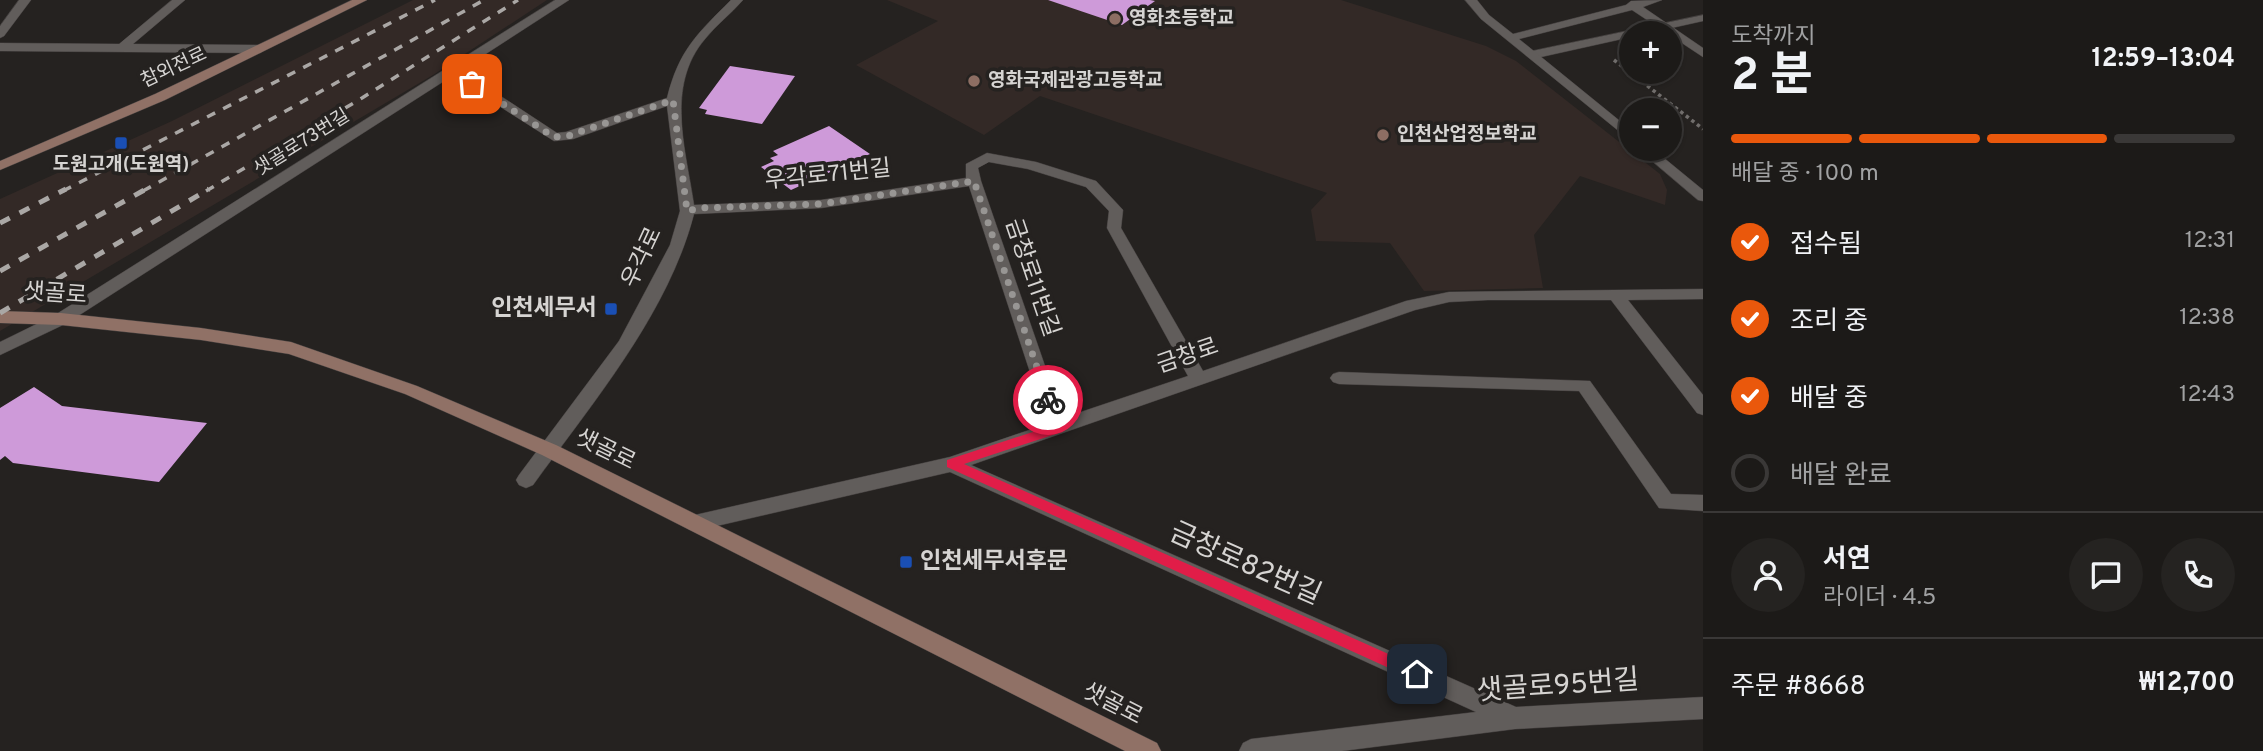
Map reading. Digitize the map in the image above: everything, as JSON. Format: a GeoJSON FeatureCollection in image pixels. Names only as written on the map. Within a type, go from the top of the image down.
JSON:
{"type":"FeatureCollection","features":[{"type":"Feature","properties":{"kind":"street"},"geometry":{"type":"LineString","coordinates":[[0,34],[25,0]]}},
{"type":"Feature","properties":{"kind":"street"},"geometry":{"type":"LineString","coordinates":[[124,46],[178,0]]}},
{"type":"Feature","properties":{"kind":"street","name":"참외전로"},"geometry":{"type":"LineString","coordinates":[[0,166],[160,97],[361,0]]}},
{"type":"Feature","properties":{"kind":"street","name":"샛골로73번길"},"geometry":{"type":"LineString","coordinates":[[0,349],[61,318],[564,0]]}},
{"type":"Feature","properties":{"kind":"street","name":"우각로"},"geometry":{"type":"LineString","coordinates":[[526,480],[626,344],[678,245],[687,211],[673,100],[681,67],[699,38],[737,0]]}},
{"type":"Feature","properties":{"kind":"street"},"geometry":{"type":"LineString","coordinates":[[1472,0],[1485,17],[1619,127]]}},
{"type":"Feature","properties":{"kind":"street"},"geometry":{"type":"LineString","coordinates":[[1511,38],[1630,3],[1656,0]]}},
{"type":"Feature","properties":{"kind":"street"},"geometry":{"type":"LineString","coordinates":[[1630,3],[1658,21]]}},
{"type":"Feature","properties":{"kind":"street"},"geometry":{"type":"LineString","coordinates":[[1682,23],[1703,18]]}},
{"type":"Feature","properties":{"kind":"street"},"geometry":{"type":"LineString","coordinates":[[1532,55],[1619,36]]}},
{"type":"Feature","properties":{"kind":"street"},"geometry":{"type":"LineString","coordinates":[[1682,38],[1703,53]]}},
{"type":"Feature","properties":{"kind":"street"},"geometry":{"type":"LineString","coordinates":[[0,47],[260,49]]}},
{"type":"Feature","properties":{"kind":"street"},"geometry":{"type":"LineString","coordinates":[[452,70],[554,137],[568,136],[673,100]]}},
{"type":"Feature","properties":{"kind":"street"},"geometry":{"type":"LineString","coordinates":[[974,181],[971,167],[987,157],[1031,165],[1091,184],[1116,210],[1114,228],[1199,380]]}},
{"type":"Feature","properties":{"kind":"street"},"geometry":{"type":"LineString","coordinates":[[1660,161],[1703,197]]}},
{"type":"Feature","properties":{"kind":"street","name":"우각로71번길"},"geometry":{"type":"LineString","coordinates":[[687,211],[699,208],[821,204],[974,181]]}},
{"type":"Feature","properties":{"kind":"street","name":"금창로11번길"},"geometry":{"type":"LineString","coordinates":[[974,181],[1058,429]]}},
{"type":"Feature","properties":{"kind":"street"},"geometry":{"type":"LineString","coordinates":[[1615,294],[1703,408]]}},
{"type":"Feature","properties":{"kind":"street","name":"금창로"},"geometry":{"type":"LineString","coordinates":[[695,523],[951,464],[1412,305],[1449,297],[1703,294]]}},
{"type":"Feature","properties":{"kind":"street","name":"샛골로"},"geometry":{"type":"LineString","coordinates":[[0,317],[61,318],[201,334],[291,348],[411,390],[549,450],[1149,751]]}},
{"type":"Feature","properties":{"kind":"street"},"geometry":{"type":"LineString","coordinates":[[1339,378],[1584,385],[1666,502],[1703,503]]}},
{"type":"Feature","properties":{"kind":"street","name":"금창로82번길"},"geometry":{"type":"LineString","coordinates":[[951,464],[1515,718]]}},
{"type":"Feature","properties":{"kind":"street","name":"샛골로95번길"},"geometry":{"type":"LineString","coordinates":[[1251,751],[1515,718],[1703,708]]}},
{"type":"Feature","properties":{"kind":"path"},"geometry":{"type":"LineString","coordinates":[[1591,42],[1703,129]]}},
{"type":"Feature","properties":{"kind":"shaded area"},"geometry":{"type":"Polygon","coordinates":[[[413,0],[547,0],[433,75],[0,331],[0,199],[172,121],[413,0]]]}},
{"type":"Feature","properties":{"kind":"shaded area","name":"인천산업정보학교"},"geometry":{"type":"Polygon","coordinates":[[[887,0],[1341,0],[1486,46],[1516,61],[1619,142],[1619,161],[1643,161],[1660,174],[1667,190],[1665,205],[1580,176],[1534,235],[1543,288],[1424,291],[1390,243],[1316,241],[1311,210],[1327,193],[1040,96],[984,135],[856,65],[938,21],[887,0]]]}},
{"type":"Feature","properties":{"kind":"building"},"geometry":{"type":"Polygon","coordinates":[[[1048,0],[1150,0],[1155,1],[1122,25],[1048,0]]]}},
{"type":"Feature","properties":{"kind":"building"},"geometry":{"type":"Polygon","coordinates":[[[730,66],[795,76],[762,124],[705,114],[707,110],[699,108],[730,66]]]}},
{"type":"Feature","properties":{"kind":"building"},"geometry":{"type":"Polygon","coordinates":[[[829,126],[870,154],[791,190],[761,167],[774,161],[770,158],[778,155],[773,151],[829,126]]]}},
{"type":"Feature","properties":{"kind":"building"},"geometry":{"type":"Polygon","coordinates":[[[34,387],[62,406],[207,423],[159,482],[13,463],[5,456],[0,460],[0,408],[34,387]]]}},
{"type":"Feature","properties":{"kind":"railway"},"geometry":{"type":"LineString","coordinates":[[63,191],[435,0]]}},
{"type":"Feature","properties":{"kind":"railway"},"geometry":{"type":"LineString","coordinates":[[143,191],[484,0]]}},
{"type":"Feature","properties":{"kind":"railway"},"geometry":{"type":"LineString","coordinates":[[206,191],[362,98],[518,0]]}},
{"type":"Feature","properties":{"kind":"railway"},"geometry":{"type":"LineString","coordinates":[[0,223],[66,189]]}},
{"type":"Feature","properties":{"kind":"railway"},"geometry":{"type":"LineString","coordinates":[[0,271],[146,189]]}},
{"type":"Feature","properties":{"kind":"railway"},"geometry":{"type":"LineString","coordinates":[[0,313],[209,189]]}},
{"type":"Feature","properties":{"kind":"way so far"},"geometry":{"type":"LineString","coordinates":[[472,84],[554,137],[568,136],[673,100],[687,211],[699,208],[821,204],[974,181],[1048,400]]}},
{"type":"Feature","properties":{"kind":"place","name":"영화초등학교"},"geometry":{"type":"Point","coordinates":[1115,19]}},
{"type":"Feature","properties":{"kind":"place","name":"영화국제관광고등학교"},"geometry":{"type":"Point","coordinates":[974,81]}},
{"type":"Feature","properties":{"kind":"place","name":"인천산업정보학교"},"geometry":{"type":"Point","coordinates":[1383,135]}},
{"type":"Feature","properties":{"kind":"place","name":"도원고개(도원역)"},"geometry":{"type":"Point","coordinates":[121,143]}},
{"type":"Feature","properties":{"kind":"place","name":"인천세무서"},"geometry":{"type":"Point","coordinates":[611,309]}},
{"type":"Feature","properties":{"kind":"place","name":"인천세무서후문"},"geometry":{"type":"Point","coordinates":[906,562]}},
{"type":"Feature","properties":{"kind":"route"},"geometry":{"type":"LineString","coordinates":[[1048,400],[1058,429],[951,464],[1417,674]]}}]}
